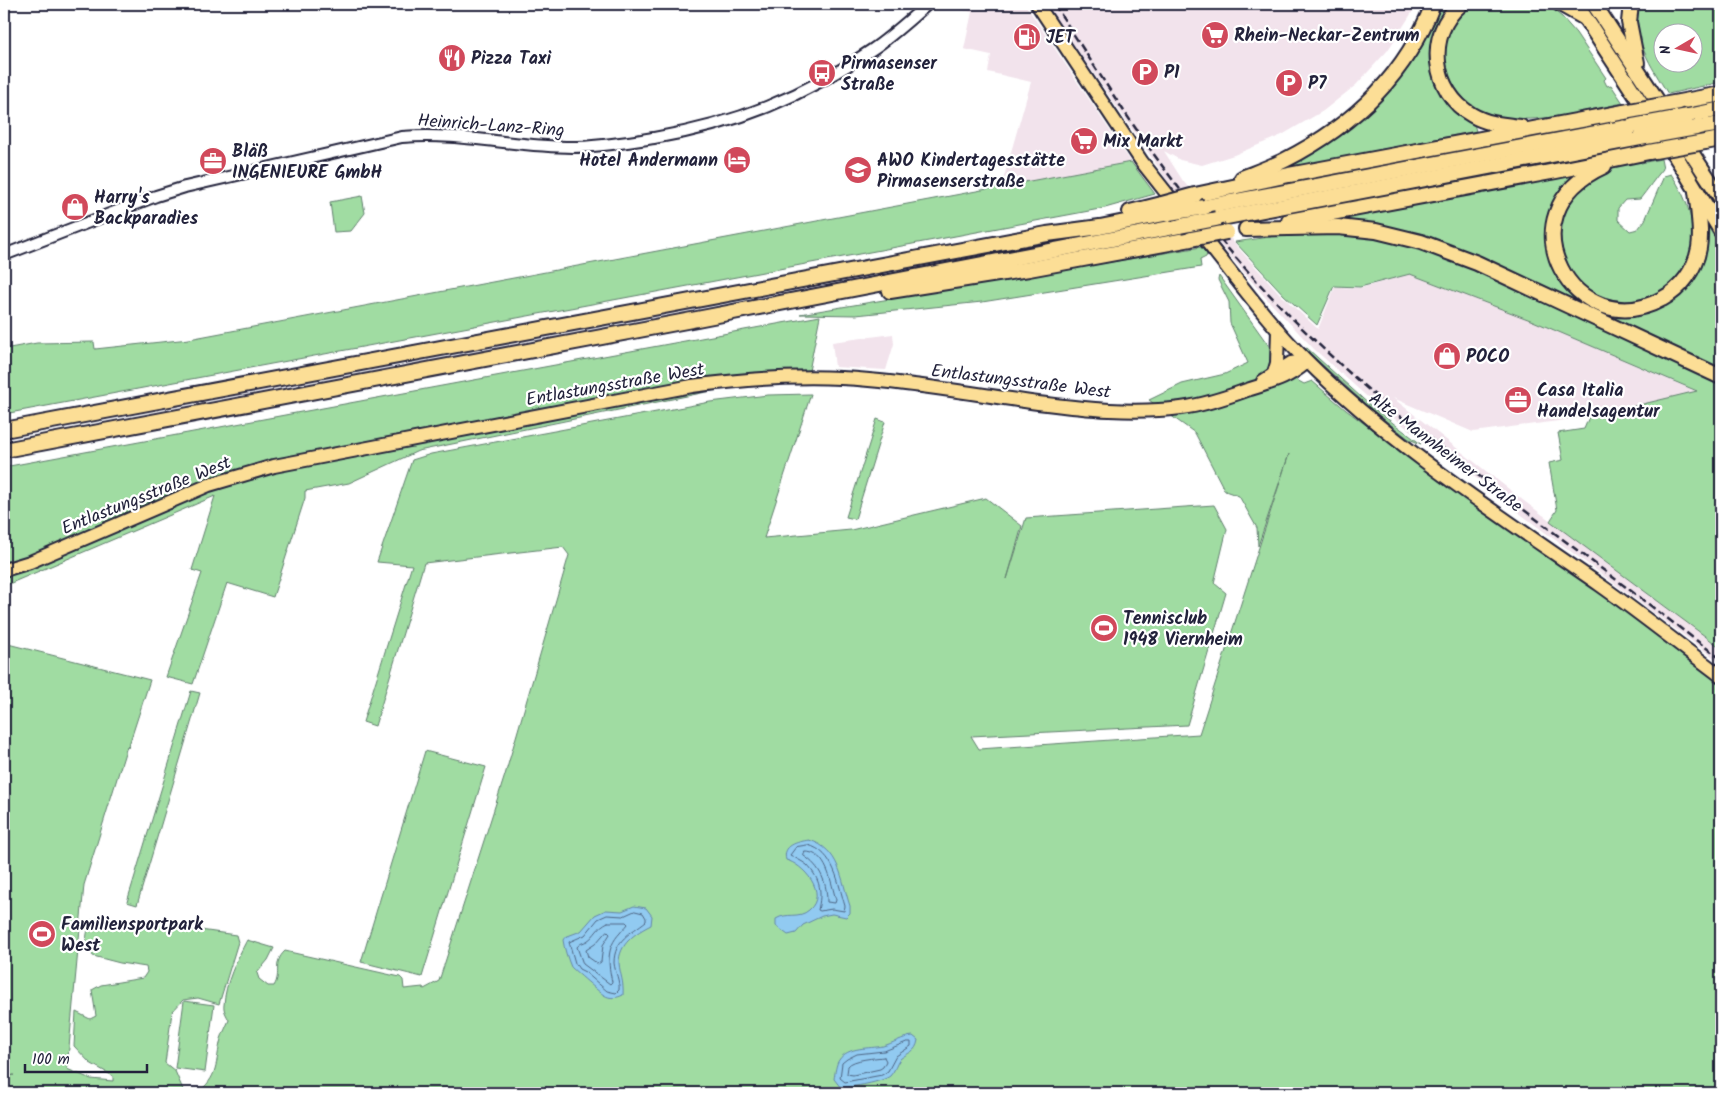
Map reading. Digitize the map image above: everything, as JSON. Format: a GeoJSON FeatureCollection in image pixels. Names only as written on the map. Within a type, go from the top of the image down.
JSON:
{"type":"FeatureCollection","features":[{"type":"Feature","properties":{"kind":"highway"},"geometry":{"type":"LineString","coordinates":[[1202,198],[1313,145],[1354,116],[1379,92],[1400,66],[1418,37],[1433,4]]}},
{"type":"Feature","properties":{"kind":"highway"},"geometry":{"type":"LineString","coordinates":[[1461,4],[1445,23],[1437,51],[1437,64],[1442,81],[1450,95],[1464,109],[1478,118],[1495,124],[1534,128]]}},
{"type":"Feature","properties":{"kind":"highway"},"geometry":{"type":"LineString","coordinates":[[1560,4],[1587,19]]}},
{"type":"Feature","properties":{"kind":"highway"},"geometry":{"type":"LineString","coordinates":[[1576,4],[1680,163],[1721,231]]}},
{"type":"Feature","properties":{"kind":"highway"},"geometry":{"type":"LineString","coordinates":[[1594,4],[1721,198]]}},
{"type":"Feature","properties":{"kind":"highway"},"geometry":{"type":"LineString","coordinates":[[1631,4],[1629,22],[1639,71]]}},
{"type":"Feature","properties":{"kind":"highway"},"geometry":{"type":"LineString","coordinates":[[1699,98],[1721,89]]}},
{"type":"Feature","properties":{"kind":"highway"},"geometry":{"type":"LineString","coordinates":[[4,430],[1047,234],[1100,227],[1289,175],[1721,94]]}},
{"type":"Feature","properties":{"kind":"highway"},"geometry":{"type":"LineString","coordinates":[[1202,198],[1633,126],[1721,109]]}},
{"type":"Feature","properties":{"kind":"highway"},"geometry":{"type":"LineString","coordinates":[[4,450],[827,294],[1183,222],[1216,219],[1721,124]]}},
{"type":"Feature","properties":{"kind":"highway"},"geometry":{"type":"LineString","coordinates":[[827,294],[866,294],[939,284],[1246,229],[1721,139]]}},
{"type":"Feature","properties":{"kind":"highway"},"geometry":{"type":"LineString","coordinates":[[1628,156],[1580,179],[1562,200],[1555,218],[1553,246],[1558,264],[1573,287],[1596,303],[1623,309],[1642,307],[1668,296],[1680,285],[1694,263],[1699,246],[1696,191]]}},
{"type":"Feature","properties":{"kind":"highway"},"geometry":{"type":"LineString","coordinates":[[1246,229],[1338,226],[1376,231],[1421,242],[1477,263],[1721,377]]}},
{"type":"Feature","properties":{"kind":"main road","name":"Alte Mannheimer Straße"},"geometry":{"type":"LineString","coordinates":[[1036,4],[1183,222],[1307,361],[1363,413],[1422,458],[1529,536],[1602,586],[1721,676]]}},
{"type":"Feature","properties":{"kind":"main road"},"geometry":{"type":"LineString","coordinates":[[1274,373],[1277,363],[1278,330]]}},
{"type":"Feature","properties":{"kind":"main road","name":"Entlastungsstraße West"},"geometry":{"type":"LineString","coordinates":[[1250,389],[1290,363],[1307,361]]}},
{"type":"Feature","properties":{"kind":"main road","name":"Entlastungsstraße West"},"geometry":{"type":"LineString","coordinates":[[4,570],[30,562],[208,485],[274,466],[692,386],[737,380],[814,376],[871,380],[1088,409],[1134,412],[1196,406],[1292,374],[1307,361]]}},
{"type":"Feature","properties":{"kind":"street","name":"Heinrich-Lanz-Ring"},"geometry":{"type":"LineString","coordinates":[[4,255],[156,196],[185,187],[402,137],[434,135],[572,147],[636,141],[706,128],[757,112],[815,85],[873,50],[928,4]]}},
{"type":"Feature","properties":{"kind":"shaded area"},"geometry":{"type":"Polygon","coordinates":[[[1025,4],[1131,162],[1001,187],[1031,82],[988,72],[991,55],[964,49],[972,12],[940,5],[1025,4]]]}},
{"type":"Feature","properties":{"kind":"shaded area"},"geometry":{"type":"Polygon","coordinates":[[[1046,4],[1415,4],[1413,11],[1388,50],[1356,85],[1323,111],[1282,135],[1234,155],[1202,165],[1180,160],[1164,151],[1183,181],[1241,251],[1282,296],[1318,329],[1335,287],[1361,288],[1410,274],[1533,321],[1698,392],[1589,417],[1473,432],[1393,398],[1524,501],[1721,648],[1721,663],[1507,504],[1496,493],[1426,440],[1416,435],[1374,403],[1314,349],[1264,296],[1173,189],[1046,4]]]}},
{"type":"Feature","properties":{"kind":"shaded area"},"geometry":{"type":"Polygon","coordinates":[[[893,334],[894,344],[886,370],[835,367],[832,342],[893,334]]]}},
{"type":"Feature","properties":{"kind":"green space"},"geometry":{"type":"Polygon","coordinates":[[[1437,4],[1449,4],[1439,20],[1432,37],[1430,53],[1432,70],[1438,86],[1447,100],[1459,113],[1474,124],[1476,131],[1268,172],[1359,117],[1437,4]]]}},
{"type":"Feature","properties":{"kind":"green space"},"geometry":{"type":"Polygon","coordinates":[[[1472,4],[1546,4],[1562,17],[1576,33],[1606,78],[1604,80],[1607,86],[1611,85],[1623,103],[1582,112],[1535,119],[1512,119],[1491,115],[1473,106],[1453,84],[1445,60],[1446,44],[1451,28],[1460,15],[1472,4]]]}},
{"type":"Feature","properties":{"kind":"green space"},"geometry":{"type":"Polygon","coordinates":[[[1639,4],[1721,4],[1721,82],[1668,94],[1654,72],[1702,72],[1702,22],[1652,22],[1652,68],[1644,51],[1637,28],[1639,4]]]}},
{"type":"Feature","properties":{"kind":"green space"},"geometry":{"type":"Polygon","coordinates":[[[1661,159],[1663,169],[1640,199],[1625,200],[1618,208],[1618,220],[1630,231],[1638,229],[1645,220],[1664,176],[1671,174],[1683,195],[1692,229],[1690,253],[1686,264],[1674,281],[1665,289],[1653,295],[1625,301],[1604,297],[1587,288],[1573,273],[1564,256],[1561,236],[1564,215],[1574,195],[1607,170],[1627,163],[1640,161],[1641,163],[1661,159]]]}},
{"type":"Feature","properties":{"kind":"green space"},"geometry":{"type":"Polygon","coordinates":[[[1131,162],[1155,194],[1105,208],[4,414],[4,349],[37,343],[94,342],[95,349],[189,339],[1131,162]]]}},
{"type":"Feature","properties":{"kind":"green space"},"geometry":{"type":"Polygon","coordinates":[[[1581,172],[1567,186],[1553,260],[1606,310],[1682,288],[1703,215],[1721,244],[1721,648],[1550,521],[1557,510],[1549,463],[1563,460],[1558,433],[1584,429],[1589,417],[1697,391],[1533,321],[1410,274],[1360,287],[1334,286],[1317,325],[1284,295],[1235,242],[1296,233],[1327,222],[1581,172]],[[1562,299],[1560,310],[1627,340],[1562,299]]]}},
{"type":"Feature","properties":{"kind":"green space"},"geometry":{"type":"Polygon","coordinates":[[[362,196],[365,213],[351,231],[334,232],[330,202],[362,196]]]}},
{"type":"Feature","properties":{"kind":"green space"},"geometry":{"type":"Polygon","coordinates":[[[1201,247],[1207,254],[1206,257],[1200,260],[1201,267],[982,302],[856,315],[800,314],[1201,247]]]}},
{"type":"Feature","properties":{"kind":"green space"},"geometry":{"type":"Polygon","coordinates":[[[1219,276],[1271,349],[1270,364],[1262,376],[1268,389],[1295,379],[1304,384],[1312,381],[1346,410],[1488,516],[1601,593],[1721,682],[1721,1093],[197,1093],[209,1081],[215,1069],[221,1039],[229,1020],[224,1007],[227,988],[247,940],[274,948],[268,960],[257,973],[259,979],[268,986],[274,986],[279,960],[285,951],[400,977],[403,980],[404,989],[423,987],[424,989],[439,981],[505,775],[569,555],[563,547],[424,563],[375,726],[363,722],[412,565],[377,562],[412,460],[431,454],[710,402],[768,395],[811,394],[764,538],[851,530],[986,498],[1022,526],[1007,579],[1026,518],[1214,505],[1227,529],[1214,583],[1226,593],[1187,725],[971,736],[979,749],[1199,734],[1289,454],[1258,546],[1257,528],[1239,496],[1225,491],[1195,433],[1149,400],[1182,384],[1225,374],[1248,363],[1230,323],[1229,302],[1218,280],[1219,276]]]}},
{"type":"Feature","properties":{"kind":"green space"},"geometry":{"type":"Polygon","coordinates":[[[820,316],[809,371],[418,451],[349,483],[305,491],[305,498],[273,597],[227,583],[193,684],[166,677],[202,573],[192,570],[215,496],[4,586],[4,467],[820,316]]]}},
{"type":"Feature","properties":{"kind":"green space"},"geometry":{"type":"Polygon","coordinates":[[[1307,348],[1373,408],[1421,444],[1409,439],[1371,409],[1305,349],[1307,348]]]}},
{"type":"Feature","properties":{"kind":"green space"},"geometry":{"type":"Polygon","coordinates":[[[877,419],[885,422],[855,519],[846,517],[877,419]]]}},
{"type":"Feature","properties":{"kind":"green space"},"geometry":{"type":"Polygon","coordinates":[[[4,643],[150,680],[128,748],[127,746],[84,885],[67,1069],[91,1079],[113,1081],[113,1076],[90,1063],[74,1046],[76,1012],[90,1019],[96,1016],[92,990],[101,985],[143,978],[147,972],[146,967],[93,956],[86,938],[92,920],[107,917],[236,935],[238,942],[219,1004],[198,998],[183,1000],[172,1012],[165,1063],[175,1071],[183,1093],[4,1092],[4,1078],[14,1075],[4,1077],[4,643]]]}},
{"type":"Feature","properties":{"kind":"green space"},"geometry":{"type":"Polygon","coordinates":[[[191,691],[200,693],[137,905],[127,902],[191,691]]]}},
{"type":"Feature","properties":{"kind":"green space"},"geometry":{"type":"Polygon","coordinates":[[[425,751],[486,767],[422,977],[361,962],[425,751]]]}},
{"type":"Feature","properties":{"kind":"green space"},"geometry":{"type":"Polygon","coordinates":[[[184,1001],[214,1005],[205,1072],[175,1068],[184,1001]]]}},
{"type":"Feature","properties":{"kind":"water"},"geometry":{"type":"Polygon","coordinates":[[[809,840],[827,850],[838,866],[850,906],[850,913],[846,917],[832,914],[822,916],[803,925],[796,933],[788,935],[776,926],[776,919],[805,913],[814,903],[816,896],[815,888],[806,873],[800,867],[786,860],[785,855],[788,848],[795,843],[809,840]]]}},
{"type":"Feature","properties":{"kind":"water"},"geometry":{"type":"Polygon","coordinates":[[[634,906],[646,908],[652,916],[651,925],[629,940],[622,950],[619,963],[623,995],[609,997],[604,995],[571,967],[563,940],[565,937],[581,931],[595,915],[606,910],[622,911],[634,906]]]}},
{"type":"Feature","properties":{"kind":"water"},"geometry":{"type":"Polygon","coordinates":[[[913,1036],[918,1040],[917,1044],[911,1052],[900,1059],[890,1076],[867,1084],[841,1088],[834,1079],[838,1062],[848,1052],[883,1046],[913,1036]]]}},
{"type":"Feature","properties":{"kind":"railway"},"geometry":{"type":"LineString","coordinates":[[1054,4],[1162,166],[1203,219],[1254,278],[1309,335],[1396,413],[1721,659]]}},
{"type":"Feature","properties":{"kind":"place","name":"Rhein-Neckar-Zentrum"},"geometry":{"type":"Point","coordinates":[1215,35]}},
{"type":"Feature","properties":{"kind":"place","name":"JET"},"geometry":{"type":"Point","coordinates":[1027,37]}},
{"type":"Feature","properties":{"kind":"place","name":"Pizza Taxi"},"geometry":{"type":"Point","coordinates":[452,58]}},
{"type":"Feature","properties":{"kind":"place","name":"P1"},"geometry":{"type":"Point","coordinates":[1145,72]}},
{"type":"Feature","properties":{"kind":"place","name":"Pirmasenser Straße"},"geometry":{"type":"Point","coordinates":[822,73]}},
{"type":"Feature","properties":{"kind":"place","name":"P7"},"geometry":{"type":"Point","coordinates":[1289,83]}},
{"type":"Feature","properties":{"kind":"place","name":"Mix Markt"},"geometry":{"type":"Point","coordinates":[1084,141]}},
{"type":"Feature","properties":{"kind":"place","name":"Hotel Andermann"},"geometry":{"type":"Point","coordinates":[737,160]}},
{"type":"Feature","properties":{"kind":"place","name":"Bläß INGENIEURE GmbH"},"geometry":{"type":"Point","coordinates":[213,161]}},
{"type":"Feature","properties":{"kind":"place","name":"AWO Kindertagesstätte Pirmasenserstraße"},"geometry":{"type":"Point","coordinates":[858,170]}},
{"type":"Feature","properties":{"kind":"place","name":"Harry's Backparadies"},"geometry":{"type":"Point","coordinates":[75,207]}},
{"type":"Feature","properties":{"kind":"place","name":"POCO"},"geometry":{"type":"Point","coordinates":[1447,356]}},
{"type":"Feature","properties":{"kind":"place","name":"Casa Italia Handelsagentur"},"geometry":{"type":"Point","coordinates":[1518,400]}},
{"type":"Feature","properties":{"kind":"place","name":"Tennisclub 1948 Viernheim"},"geometry":{"type":"Point","coordinates":[1104,628]}},
{"type":"Feature","properties":{"kind":"place","name":"Familiensportpark West"},"geometry":{"type":"Point","coordinates":[42,934]}}]}
